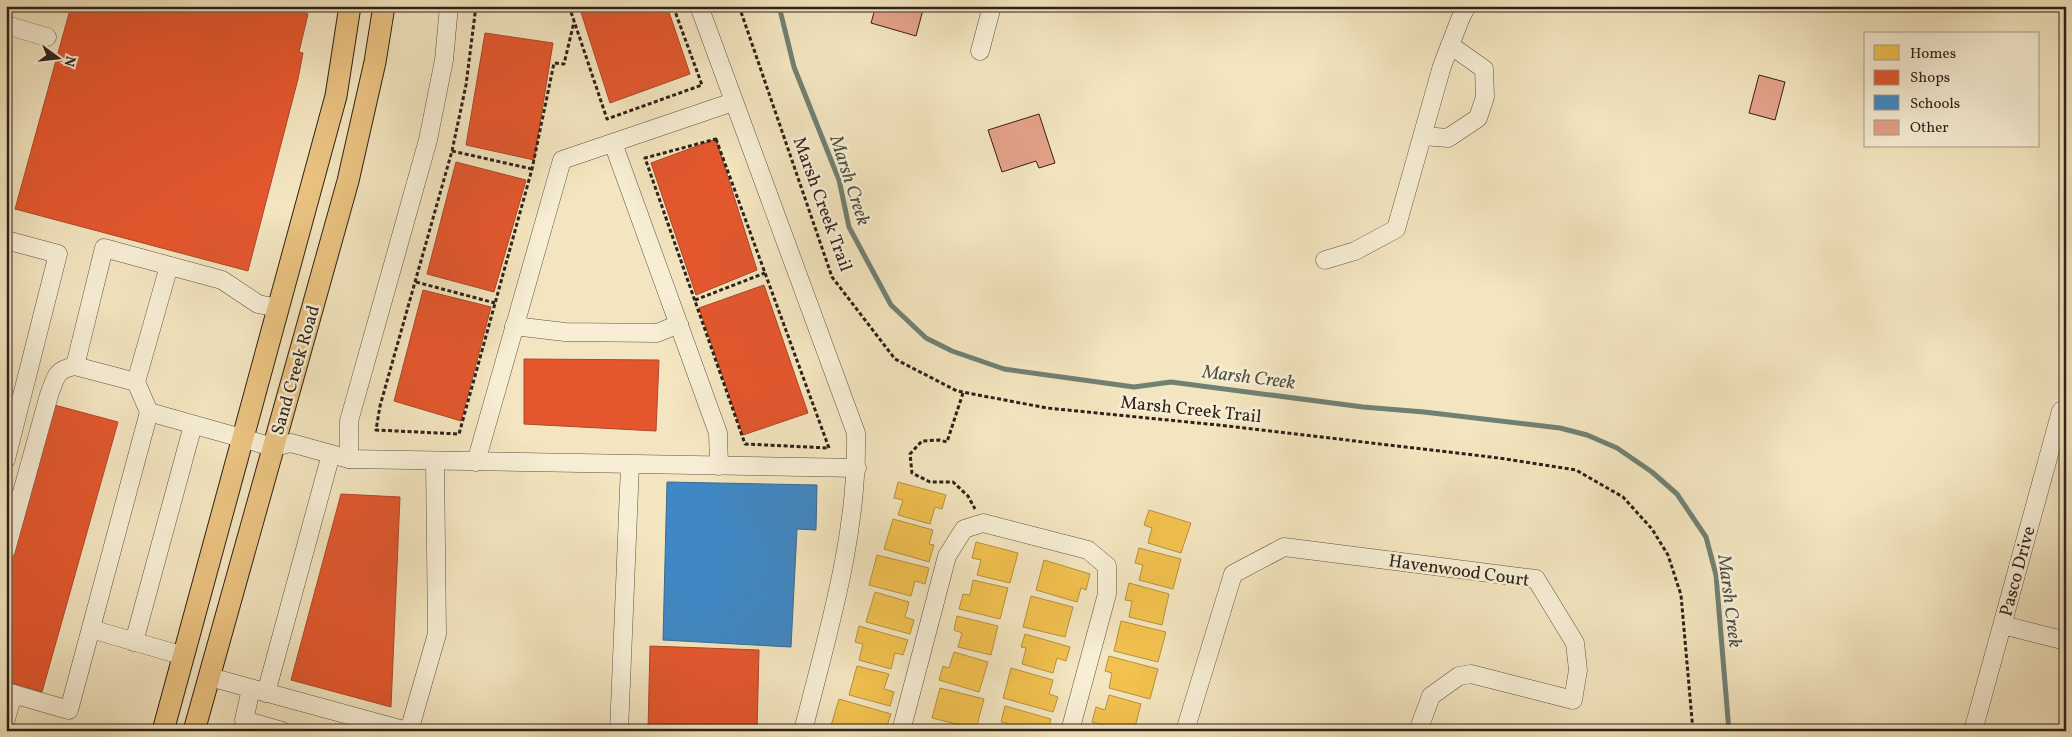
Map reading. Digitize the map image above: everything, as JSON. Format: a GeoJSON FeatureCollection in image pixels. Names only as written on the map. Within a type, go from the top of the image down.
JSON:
{"type":"FeatureCollection","features":[{"type":"Feature","properties":{"kind":"main road","name":"Sand Creek Road"},"geometry":{"type":"LineString","coordinates":[[163,731],[336,96],[350,6]]}},
{"type":"Feature","properties":{"kind":"main road","name":"Sand Creek Road"},"geometry":{"type":"LineString","coordinates":[[194,731],[348,181],[375,62],[384,6]]}},
{"type":"Feature","properties":{"kind":"street"},"geometry":{"type":"LineString","coordinates":[[348,459],[349,421],[428,140],[444,60],[450,6]]}},
{"type":"Feature","properties":{"kind":"street"},"geometry":{"type":"LineString","coordinates":[[699,6],[856,433],[856,468],[852,524],[838,596],[803,731]]}},
{"type":"Feature","properties":{"kind":"street"},"geometry":{"type":"LineString","coordinates":[[980,50],[992,6]]}},
{"type":"Feature","properties":{"kind":"street"},"geometry":{"type":"LineString","coordinates":[[1325,260],[1355,251],[1396,229],[1442,66],[1467,6]]}},
{"type":"Feature","properties":{"kind":"street"},"geometry":{"type":"LineString","coordinates":[[6,25],[48,37]]}},
{"type":"Feature","properties":{"kind":"street"},"geometry":{"type":"LineString","coordinates":[[1423,136],[1448,138],[1478,118],[1485,97],[1484,69],[1450,45]]}},
{"type":"Feature","properties":{"kind":"street"},"geometry":{"type":"LineString","coordinates":[[476,462],[562,160],[733,102]]}},
{"type":"Feature","properties":{"kind":"street"},"geometry":{"type":"LineString","coordinates":[[613,143],[718,433],[719,466]]}},
{"type":"Feature","properties":{"kind":"street"},"geometry":{"type":"LineString","coordinates":[[6,240],[58,254],[6,459]]}},
{"type":"Feature","properties":{"kind":"street"},"geometry":{"type":"LineString","coordinates":[[76,366],[104,248],[222,280],[258,304],[278,308]]}},
{"type":"Feature","properties":{"kind":"street"},"geometry":{"type":"LineString","coordinates":[[6,719],[10,693],[69,710],[149,412],[136,382],[168,266]]}},
{"type":"Feature","properties":{"kind":"street"},"geometry":{"type":"LineString","coordinates":[[514,326],[565,332],[657,333],[680,324]]}},
{"type":"Feature","properties":{"kind":"street"},"geometry":{"type":"LineString","coordinates":[[6,550],[56,376],[62,369],[76,366],[136,382]]}},
{"type":"Feature","properties":{"kind":"street","name":"Pasco Drive"},"geometry":{"type":"LineString","coordinates":[[1973,731],[2063,411]]}},
{"type":"Feature","properties":{"kind":"street"},"geometry":{"type":"LineString","coordinates":[[149,412],[272,447],[291,443],[348,459],[856,468]]}},
{"type":"Feature","properties":{"kind":"street"},"geometry":{"type":"LineString","coordinates":[[134,642],[193,425]]}},
{"type":"Feature","properties":{"kind":"street"},"geometry":{"type":"LineString","coordinates":[[282,731],[244,720],[259,690],[331,454]]}},
{"type":"Feature","properties":{"kind":"street"},"geometry":{"type":"LineString","coordinates":[[210,677],[259,690],[359,725],[408,731],[437,634],[435,460]]}},
{"type":"Feature","properties":{"kind":"street"},"geometry":{"type":"LineString","coordinates":[[619,731],[630,465]]}},
{"type":"Feature","properties":{"kind":"street"},"geometry":{"type":"LineString","coordinates":[[901,731],[947,556],[964,529],[983,523],[1088,550],[1107,566],[1107,594],[1070,731]]}},
{"type":"Feature","properties":{"kind":"street","name":"Havenwood Court"},"geometry":{"type":"LineString","coordinates":[[1185,731],[1233,574],[1284,547],[1536,579],[1575,643],[1578,670],[1573,700],[1471,674],[1459,676],[1430,696],[1418,731]]}},
{"type":"Feature","properties":{"kind":"street"},"geometry":{"type":"LineString","coordinates":[[2003,625],[2066,641]]}},
{"type":"Feature","properties":{"kind":"street"},"geometry":{"type":"LineString","coordinates":[[90,629],[184,656]]}},
{"type":"Feature","properties":{"kind":"path"},"geometry":{"type":"LineString","coordinates":[[476,6],[466,85],[452,151],[376,430],[459,434],[532,169],[554,62],[564,64],[574,22]]}},
{"type":"Feature","properties":{"kind":"path"},"geometry":{"type":"LineString","coordinates":[[569,6],[606,118],[702,85],[673,6]]}},
{"type":"Feature","properties":{"kind":"path","name":"Marsh Creek Trail"},"geometry":{"type":"LineString","coordinates":[[739,6],[832,277],[895,359],[963,393],[1047,408],[1228,426],[1499,458],[1576,470],[1623,497],[1652,529],[1668,556],[1681,595],[1693,731]]}},
{"type":"Feature","properties":{"kind":"path"},"geometry":{"type":"LineString","coordinates":[[716,138],[829,448],[745,444],[695,300],[645,158],[716,138]]}},
{"type":"Feature","properties":{"kind":"path"},"geometry":{"type":"LineString","coordinates":[[452,151],[532,169]]}},
{"type":"Feature","properties":{"kind":"path"},"geometry":{"type":"LineString","coordinates":[[695,300],[765,273]]}},
{"type":"Feature","properties":{"kind":"path"},"geometry":{"type":"LineString","coordinates":[[416,282],[495,303]]}},
{"type":"Feature","properties":{"kind":"path"},"geometry":{"type":"LineString","coordinates":[[963,393],[947,442],[939,440],[922,441],[910,454],[912,473],[930,482],[953,482],[968,496],[983,523]]}},
{"type":"Feature","properties":{"kind":"building: Homes"},"geometry":{"type":"Polygon","coordinates":[[[898,482],[946,495],[942,509],[935,507],[930,524],[898,515],[903,500],[894,498],[898,482]]]}},
{"type":"Feature","properties":{"kind":"building: Homes"},"geometry":{"type":"Polygon","coordinates":[[[1149,510],[1191,523],[1181,553],[1148,543],[1152,528],[1144,525],[1149,510]]]}},
{"type":"Feature","properties":{"kind":"building: Homes"},"geometry":{"type":"Polygon","coordinates":[[[893,519],[933,530],[929,544],[934,545],[929,562],[884,549],[893,519]]]}},
{"type":"Feature","properties":{"kind":"building: Homes"},"geometry":{"type":"Polygon","coordinates":[[[976,542],[1018,553],[1010,583],[977,575],[981,560],[972,558],[976,542]]]}},
{"type":"Feature","properties":{"kind":"building: Homes"},"geometry":{"type":"Polygon","coordinates":[[[1139,548],[1181,559],[1173,589],[1139,580],[1143,565],[1135,563],[1139,548]]]}},
{"type":"Feature","properties":{"kind":"building: Homes"},"geometry":{"type":"Polygon","coordinates":[[[877,555],[929,568],[925,584],[915,581],[911,596],[869,585],[877,555]]]}},
{"type":"Feature","properties":{"kind":"building: Homes"},"geometry":{"type":"Polygon","coordinates":[[[1044,560],[1090,574],[1086,590],[1081,588],[1077,602],[1036,590],[1044,560]]]}},
{"type":"Feature","properties":{"kind":"building: Homes"},"geometry":{"type":"Polygon","coordinates":[[[973,580],[1008,588],[1000,619],[959,609],[963,594],[970,595],[973,580]]]}},
{"type":"Feature","properties":{"kind":"building: Homes"},"geometry":{"type":"Polygon","coordinates":[[[1129,583],[1169,594],[1162,625],[1129,617],[1132,601],[1125,600],[1129,583]]]}},
{"type":"Feature","properties":{"kind":"building: Homes"},"geometry":{"type":"Polygon","coordinates":[[[875,592],[909,602],[905,617],[914,620],[910,634],[866,622],[875,592]]]}},
{"type":"Feature","properties":{"kind":"building: Homes"},"geometry":{"type":"Polygon","coordinates":[[[1031,596],[1073,607],[1065,637],[1023,627],[1031,596]]]}},
{"type":"Feature","properties":{"kind":"building: Homes"},"geometry":{"type":"Polygon","coordinates":[[[957,616],[998,626],[991,655],[958,647],[962,633],[954,630],[957,616]]]}},
{"type":"Feature","properties":{"kind":"building: Homes"},"geometry":{"type":"Polygon","coordinates":[[[1121,621],[1166,632],[1158,662],[1114,651],[1121,621]]]}},
{"type":"Feature","properties":{"kind":"building: Homes"},"geometry":{"type":"Polygon","coordinates":[[[859,626],[908,640],[903,655],[895,653],[891,669],[859,660],[863,644],[855,642],[859,626]]]}},
{"type":"Feature","properties":{"kind":"building: Homes"},"geometry":{"type":"Polygon","coordinates":[[[1025,634],[1070,647],[1066,661],[1057,658],[1053,673],[1022,664],[1026,648],[1021,647],[1025,634]]]}},
{"type":"Feature","properties":{"kind":"building: Homes"},"geometry":{"type":"Polygon","coordinates":[[[954,652],[988,662],[979,692],[939,680],[943,666],[949,668],[954,652]]]}},
{"type":"Feature","properties":{"kind":"building: Homes"},"geometry":{"type":"Polygon","coordinates":[[[1109,656],[1158,669],[1150,699],[1109,688],[1112,673],[1105,671],[1109,656]]]}},
{"type":"Feature","properties":{"kind":"building: Homes"},"geometry":{"type":"Polygon","coordinates":[[[857,666],[889,674],[884,689],[894,692],[890,706],[849,695],[857,666]]]}},
{"type":"Feature","properties":{"kind":"building: Homes"},"geometry":{"type":"Polygon","coordinates":[[[1011,668],[1053,680],[1049,694],[1058,697],[1053,712],[1003,698],[1011,668]]]}},
{"type":"Feature","properties":{"kind":"building: Homes"},"geometry":{"type":"Polygon","coordinates":[[[940,688],[984,699],[976,729],[932,718],[940,688]]]}},
{"type":"Feature","properties":{"kind":"building: Homes"},"geometry":{"type":"Polygon","coordinates":[[[1109,695],[1141,704],[1134,731],[1126,731],[1092,722],[1096,707],[1105,710],[1109,695]]]}},
{"type":"Feature","properties":{"kind":"building: Homes"},"geometry":{"type":"Polygon","coordinates":[[[839,699],[891,714],[886,729],[876,726],[875,731],[837,731],[830,729],[839,699]]]}},
{"type":"Feature","properties":{"kind":"building: Homes"},"geometry":{"type":"Polygon","coordinates":[[[1005,706],[1051,719],[1048,731],[1004,731],[1007,723],[1001,722],[1005,706]]]}},
{"type":"Feature","properties":{"kind":"building: Shops"},"geometry":{"type":"Polygon","coordinates":[[[71,6],[301,6],[300,11],[308,14],[299,52],[303,53],[298,79],[248,271],[15,209],[71,6]]]}},
{"type":"Feature","properties":{"kind":"building: Shops"},"geometry":{"type":"Polygon","coordinates":[[[579,6],[667,6],[690,74],[610,103],[579,6]]]}},
{"type":"Feature","properties":{"kind":"building: Shops"},"geometry":{"type":"Polygon","coordinates":[[[485,33],[553,43],[534,160],[466,145],[485,33]]]}},
{"type":"Feature","properties":{"kind":"building: Shops"},"geometry":{"type":"Polygon","coordinates":[[[716,139],[757,270],[696,295],[651,163],[716,139]]]}},
{"type":"Feature","properties":{"kind":"building: Shops"},"geometry":{"type":"Polygon","coordinates":[[[456,162],[526,180],[494,292],[427,274],[456,162]]]}},
{"type":"Feature","properties":{"kind":"building: Shops"},"geometry":{"type":"Polygon","coordinates":[[[764,285],[808,413],[743,435],[699,308],[764,285]]]}},
{"type":"Feature","properties":{"kind":"building: Shops"},"geometry":{"type":"Polygon","coordinates":[[[423,290],[491,307],[461,421],[394,401],[423,290]]]}},
{"type":"Feature","properties":{"kind":"building: Shops"},"geometry":{"type":"Polygon","coordinates":[[[524,359],[659,360],[656,431],[524,424],[524,359]]]}},
{"type":"Feature","properties":{"kind":"building: Shops"},"geometry":{"type":"Polygon","coordinates":[[[47,403],[118,422],[42,692],[6,681],[6,557],[47,403]]]}},
{"type":"Feature","properties":{"kind":"building: Shops"},"geometry":{"type":"Polygon","coordinates":[[[341,494],[400,497],[391,707],[291,680],[341,494]]]}},
{"type":"Feature","properties":{"kind":"building: Shops"},"geometry":{"type":"Polygon","coordinates":[[[650,646],[759,650],[757,731],[648,731],[650,646]]]}},
{"type":"Feature","properties":{"kind":"building: Schools"},"geometry":{"type":"Polygon","coordinates":[[[667,482],[817,485],[816,530],[797,529],[791,647],[663,640],[667,482]]]}},
{"type":"Feature","properties":{"kind":"building: Other"},"geometry":{"type":"Polygon","coordinates":[[[879,6],[924,6],[916,36],[871,23],[875,9],[878,10],[879,6]]]}},
{"type":"Feature","properties":{"kind":"building: Other"},"geometry":{"type":"Polygon","coordinates":[[[1759,75],[1785,82],[1775,120],[1749,113],[1759,75]]]}},
{"type":"Feature","properties":{"kind":"building: Other"},"geometry":{"type":"Polygon","coordinates":[[[1039,114],[1055,163],[1039,168],[1036,161],[1002,172],[988,130],[1039,114]]]}},
{"type":"Feature","properties":{"kind":"waterway","name":"Marsh Creek"},"geometry":{"type":"LineString","coordinates":[[779,6],[794,67],[839,180],[849,227],[891,305],[926,338],[952,351],[1004,369],[1134,387],[1171,382],[1363,407],[1560,428],[1587,435],[1617,448],[1652,472],[1677,494],[1706,537],[1716,575],[1729,731]]}}]}
